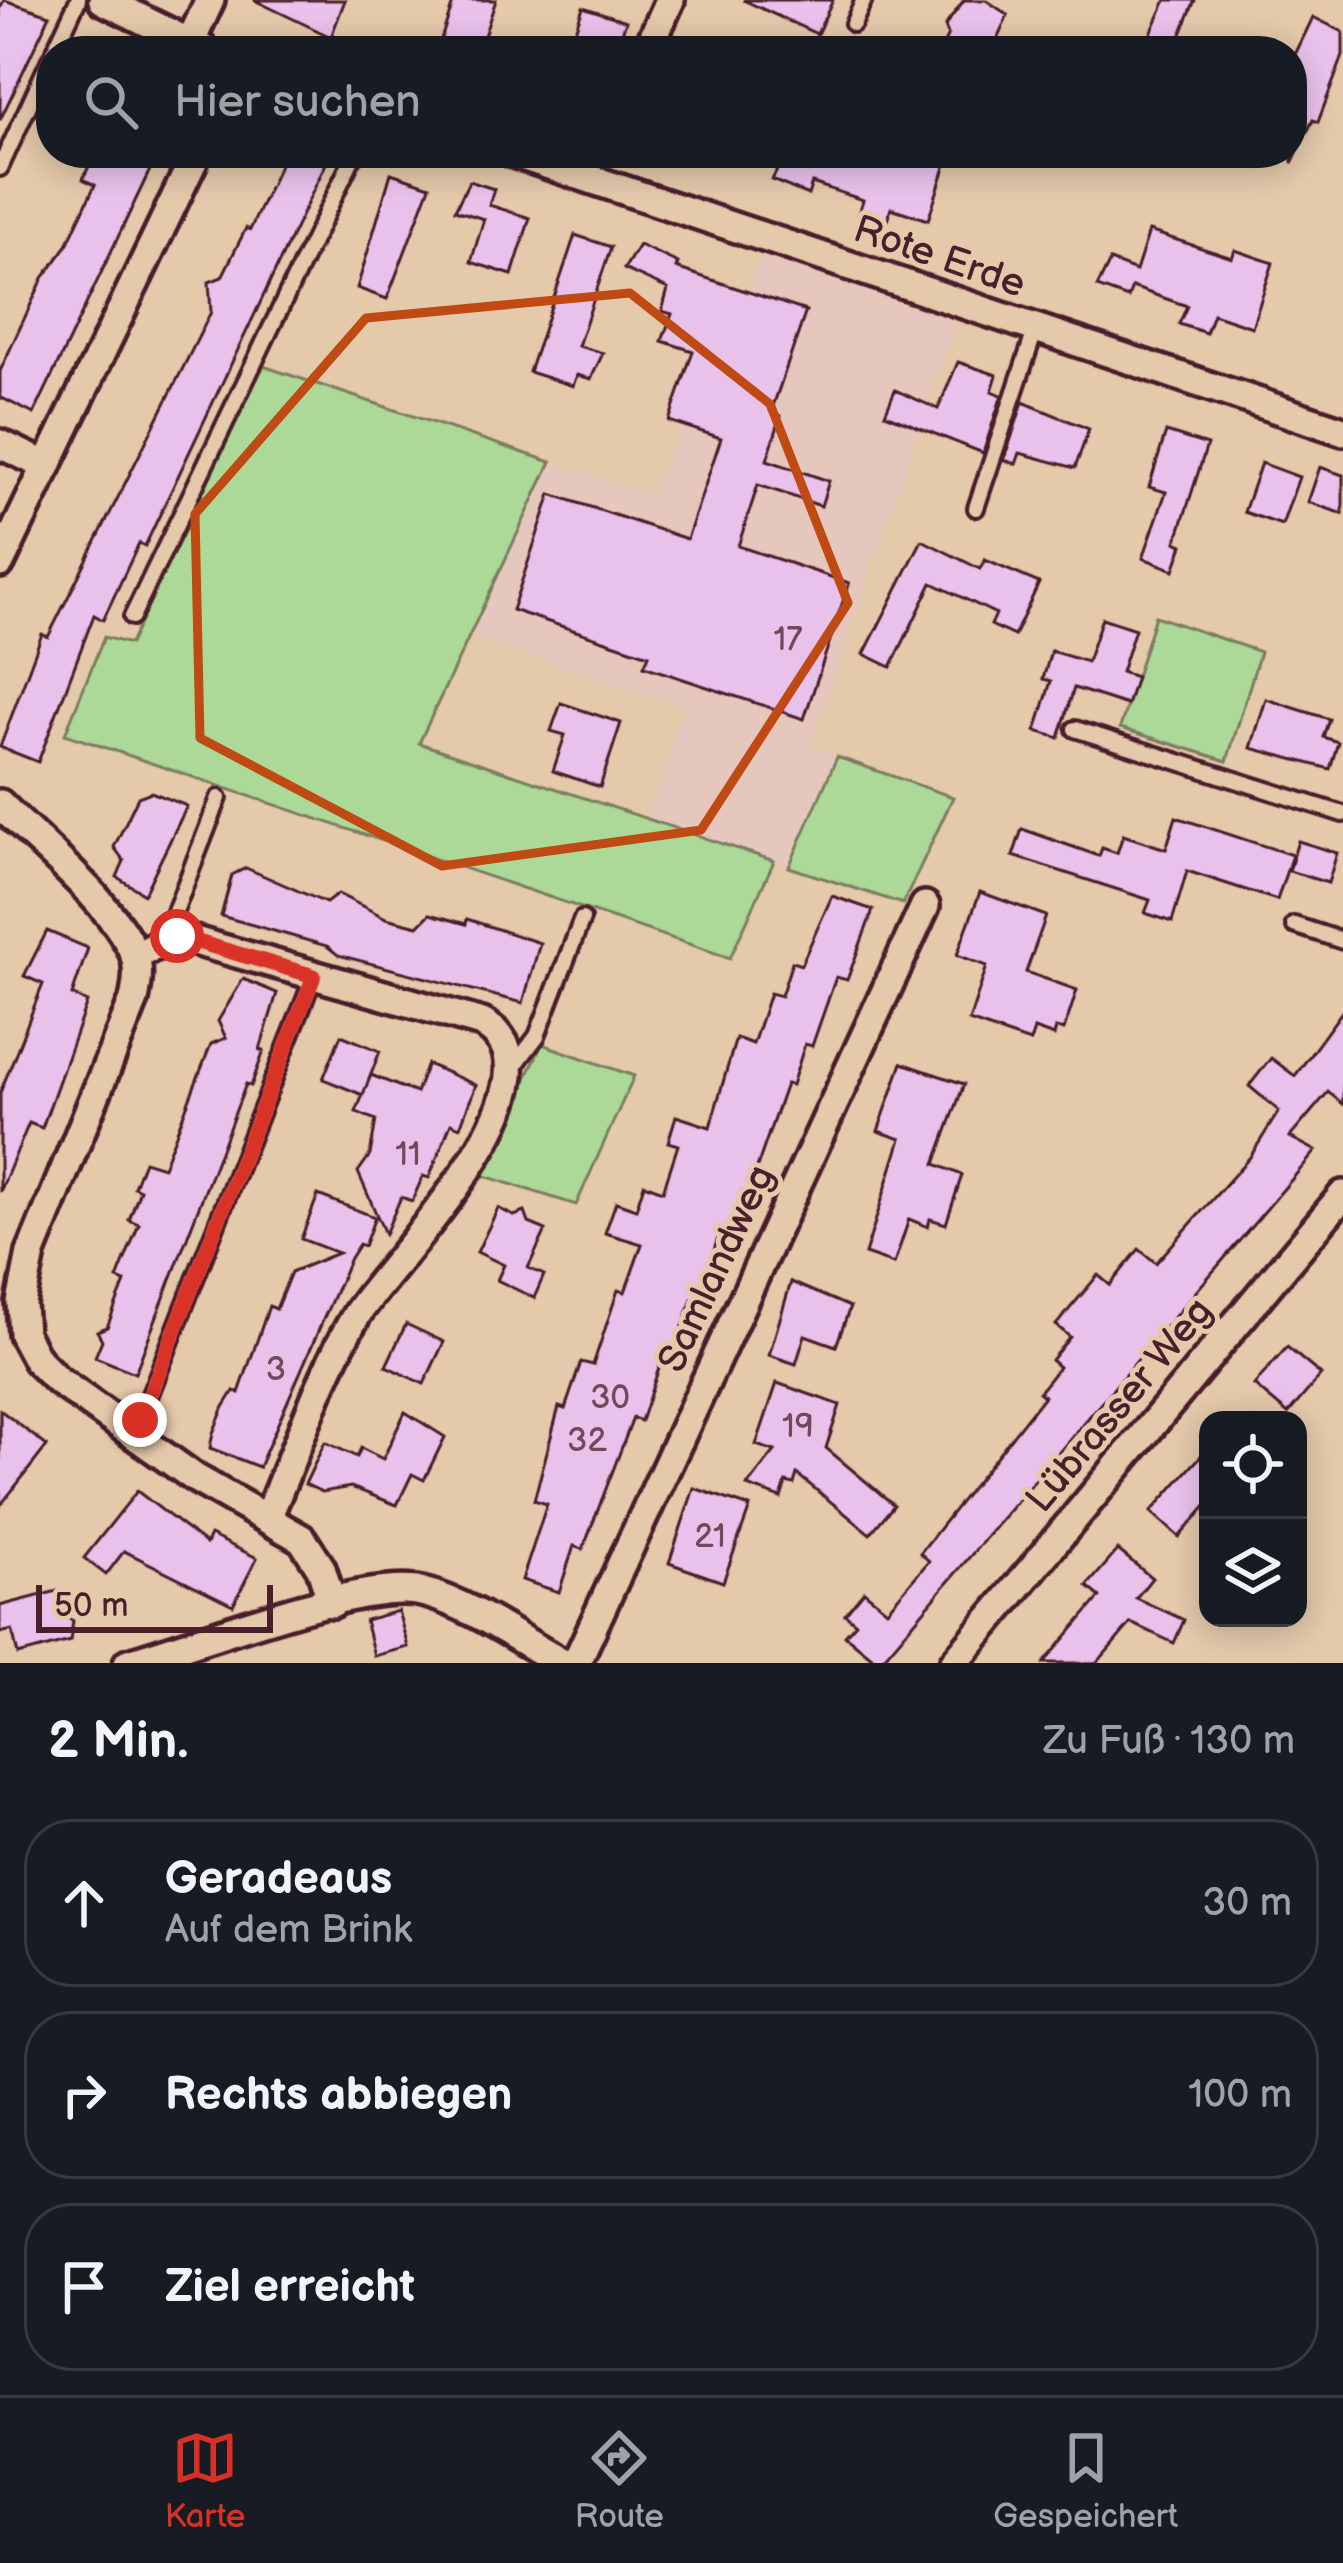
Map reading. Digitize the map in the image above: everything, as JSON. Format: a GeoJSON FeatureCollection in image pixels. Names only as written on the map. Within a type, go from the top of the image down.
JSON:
{"type":"FeatureCollection","features":[{"type":"Feature","properties":{"kind":"street"},"geometry":{"type":"LineString","coordinates":[[103,0],[177,36]]}},
{"type":"Feature","properties":{"kind":"street"},"geometry":{"type":"LineString","coordinates":[[202,36],[210,0]]}},
{"type":"Feature","properties":{"kind":"street"},"geometry":{"type":"LineString","coordinates":[[654,36],[670,0]]}},
{"type":"Feature","properties":{"kind":"street"},"geometry":{"type":"LineString","coordinates":[[0,563],[190,168]]}},
{"type":"Feature","properties":{"kind":"street","name":"Rote Erde"},"geometry":{"type":"LineString","coordinates":[[599,168],[1036,328],[1343,431]]}},
{"type":"Feature","properties":{"kind":"street"},"geometry":{"type":"LineString","coordinates":[[0,444],[47,466]]}},
{"type":"Feature","properties":{"kind":"street"},"geometry":{"type":"LineString","coordinates":[[0,804],[117,926],[135,956],[134,1000],[13,1304],[23,1334],[37,1360],[134,1436],[226,1498],[291,1531],[314,1553],[332,1603]]}},
{"type":"Feature","properties":{"kind":"street","name":"Samlandweg"},"geometry":{"type":"LineString","coordinates":[[575,1663],[925,906]]}},
{"type":"Feature","properties":{"kind":"street"},"geometry":{"type":"LineString","coordinates":[[135,956],[165,937],[482,1023],[500,1032],[512,1069],[456,1192],[355,1317],[267,1517]]}},
{"type":"Feature","properties":{"kind":"street","name":"Lübrasser Weg"},"geometry":{"type":"LineString","coordinates":[[954,1663],[1343,1195]]}},
{"type":"Feature","properties":{"kind":"street"},"geometry":{"type":"LineString","coordinates":[[128,1663],[332,1603],[404,1589],[425,1592],[562,1663]]}},
{"type":"Feature","properties":{"kind":"lane"},"geometry":{"type":"LineString","coordinates":[[61,36],[78,0]]}},
{"type":"Feature","properties":{"kind":"lane"},"geometry":{"type":"LineString","coordinates":[[853,24],[864,0]]}},
{"type":"Feature","properties":{"kind":"lane"},"geometry":{"type":"LineString","coordinates":[[0,168],[36,89]]}},
{"type":"Feature","properties":{"kind":"lane"},"geometry":{"type":"LineString","coordinates":[[132,616],[348,168]]}},
{"type":"Feature","properties":{"kind":"lane"},"geometry":{"type":"LineString","coordinates":[[976,508],[1036,328]]}},
{"type":"Feature","properties":{"kind":"lane"},"geometry":{"type":"LineString","coordinates":[[1076,729],[1343,814]]}},
{"type":"Feature","properties":{"kind":"lane"},"geometry":{"type":"LineString","coordinates":[[165,937],[219,798]]}},
{"type":"Feature","properties":{"kind":"lane"},"geometry":{"type":"LineString","coordinates":[[512,1069],[537,1036],[582,919]]}},
{"type":"Feature","properties":{"kind":"lane"},"geometry":{"type":"LineString","coordinates":[[1294,925],[1343,940]]}},
{"type":"Feature","properties":{"kind":"lane"},"geometry":{"type":"LineString","coordinates":[[134,1436],[314,976]]}},
{"type":"Feature","properties":{"kind":"highlighted area"},"geometry":{"type":"Polygon","coordinates":[[[630,293],[770,404],[848,603],[701,830],[442,866],[200,738],[195,514],[366,318],[630,293]]]}},
{"type":"Feature","properties":{"kind":"shaded area"},"geometry":{"type":"Polygon","coordinates":[[[764,253],[956,317],[810,747],[837,757],[789,867],[647,820],[684,707],[469,635],[551,462],[649,494],[764,253]]]}},
{"type":"Feature","properties":{"kind":"green space"},"geometry":{"type":"Polygon","coordinates":[[[263,366],[551,462],[419,743],[774,861],[730,958],[65,734],[104,637],[130,644],[263,366]]]}},
{"type":"Feature","properties":{"kind":"green space"},"geometry":{"type":"Polygon","coordinates":[[[1155,616],[1260,652],[1227,761],[1120,728],[1155,616]]]}},
{"type":"Feature","properties":{"kind":"green space"},"geometry":{"type":"Polygon","coordinates":[[[837,757],[953,797],[903,904],[789,867],[837,757]]]}},
{"type":"Feature","properties":{"kind":"green space"},"geometry":{"type":"Polygon","coordinates":[[[542,1044],[634,1076],[576,1205],[482,1175],[542,1044]]]}},
{"type":"Feature","properties":{"kind":"building"},"geometry":{"type":"Polygon","coordinates":[[[4,0],[50,15],[36,36],[0,120],[0,9],[4,0]]]}},
{"type":"Feature","properties":{"kind":"building"},"geometry":{"type":"Polygon","coordinates":[[[254,0],[345,0],[329,36],[254,0]]]}},
{"type":"Feature","properties":{"kind":"building"},"geometry":{"type":"Polygon","coordinates":[[[454,0],[496,0],[484,36],[442,36],[454,0]]]}},
{"type":"Feature","properties":{"kind":"building"},"geometry":{"type":"Polygon","coordinates":[[[743,0],[833,0],[817,34],[743,0]]]}},
{"type":"Feature","properties":{"kind":"building"},"geometry":{"type":"Polygon","coordinates":[[[964,0],[986,0],[1008,15],[999,36],[948,36],[945,26],[964,0]]]}},
{"type":"Feature","properties":{"kind":"building"},"geometry":{"type":"Polygon","coordinates":[[[1166,0],[1195,0],[1180,36],[1150,36],[1166,0]]]}},
{"type":"Feature","properties":{"kind":"building"},"geometry":{"type":"Polygon","coordinates":[[[583,7],[626,21],[621,36],[573,36],[583,7]]]}},
{"type":"Feature","properties":{"kind":"building"},"geometry":{"type":"Polygon","coordinates":[[[1313,17],[1343,32],[1343,56],[1318,122],[1313,120],[1307,132],[1307,36],[1313,17]]]}},
{"type":"Feature","properties":{"kind":"building"},"geometry":{"type":"Polygon","coordinates":[[[88,168],[151,168],[34,414],[0,397],[0,371],[43,278],[66,247],[95,185],[83,179],[88,168]]]}},
{"type":"Feature","properties":{"kind":"building"},"geometry":{"type":"Polygon","coordinates":[[[278,168],[324,168],[145,546],[139,543],[103,620],[94,615],[38,762],[0,747],[42,634],[48,637],[211,312],[209,282],[222,277],[246,228],[250,230],[278,168]]]}},
{"type":"Feature","properties":{"kind":"building"},"geometry":{"type":"Polygon","coordinates":[[[778,168],[945,168],[928,220],[891,208],[886,224],[858,215],[863,200],[812,183],[808,195],[772,180],[778,168]]]}},
{"type":"Feature","properties":{"kind":"building"},"geometry":{"type":"Polygon","coordinates":[[[391,173],[430,186],[387,299],[357,288],[391,173]]]}},
{"type":"Feature","properties":{"kind":"building"},"geometry":{"type":"Polygon","coordinates":[[[469,181],[494,189],[489,205],[530,218],[512,275],[471,262],[484,219],[455,210],[469,181]]]}},
{"type":"Feature","properties":{"kind":"building"},"geometry":{"type":"Polygon","coordinates":[[[1149,231],[1232,258],[1235,250],[1273,263],[1252,327],[1213,314],[1206,333],[1179,324],[1187,306],[1132,287],[1128,298],[1097,287],[1110,261],[1136,271],[1149,231]]]}},
{"type":"Feature","properties":{"kind":"building"},"geometry":{"type":"Polygon","coordinates":[[[575,235],[611,247],[578,346],[603,353],[591,379],[577,375],[573,386],[529,372],[575,235]]]}},
{"type":"Feature","properties":{"kind":"building"},"geometry":{"type":"Polygon","coordinates":[[[639,245],[678,263],[676,268],[806,311],[771,412],[781,416],[767,460],[829,481],[821,506],[758,485],[738,546],[849,583],[804,719],[644,666],[649,655],[512,610],[551,494],[687,539],[721,438],[669,421],[693,351],[662,341],[672,314],[662,311],[668,289],[624,269],[639,245]]]}},
{"type":"Feature","properties":{"kind":"building"},"geometry":{"type":"Polygon","coordinates":[[[958,362],[997,375],[992,391],[1002,395],[983,453],[885,414],[895,390],[938,409],[958,362]]]}},
{"type":"Feature","properties":{"kind":"building"},"geometry":{"type":"Polygon","coordinates":[[[1023,402],[1089,429],[1075,468],[1020,453],[1016,464],[1004,460],[1023,402]]]}},
{"type":"Feature","properties":{"kind":"building"},"geometry":{"type":"Polygon","coordinates":[[[1166,432],[1207,445],[1176,542],[1183,545],[1174,570],[1143,558],[1166,492],[1149,487],[1166,432]]]}},
{"type":"Feature","properties":{"kind":"building"},"geometry":{"type":"Polygon","coordinates":[[[1261,463],[1299,477],[1282,525],[1244,512],[1261,463]]]}},
{"type":"Feature","properties":{"kind":"building"},"geometry":{"type":"Polygon","coordinates":[[[1320,467],[1343,475],[1343,514],[1308,502],[1320,467]]]}},
{"type":"Feature","properties":{"kind":"building"},"geometry":{"type":"Polygon","coordinates":[[[922,540],[980,569],[985,560],[1039,583],[1014,636],[991,625],[996,614],[932,583],[891,667],[864,654],[922,540]]]}},
{"type":"Feature","properties":{"kind":"building"},"geometry":{"type":"Polygon","coordinates":[[[1102,618],[1135,629],[1121,672],[1136,677],[1127,705],[1074,688],[1059,738],[1036,731],[1051,681],[1043,679],[1051,651],[1087,662],[1102,618]]]}},
{"type":"Feature","properties":{"kind":"building"},"geometry":{"type":"Polygon","coordinates":[[[1266,699],[1329,719],[1323,737],[1338,742],[1330,769],[1251,748],[1266,699]]]}},
{"type":"Feature","properties":{"kind":"building"},"geometry":{"type":"Polygon","coordinates":[[[561,703],[621,723],[600,787],[553,771],[565,735],[551,731],[561,703]]]}},
{"type":"Feature","properties":{"kind":"building"},"geometry":{"type":"Polygon","coordinates":[[[151,792],[187,806],[144,894],[117,877],[124,861],[114,847],[138,797],[151,792]]]}},
{"type":"Feature","properties":{"kind":"building"},"geometry":{"type":"Polygon","coordinates":[[[1176,817],[1292,855],[1277,900],[1187,871],[1172,922],[1145,913],[1150,900],[1013,856],[1022,829],[1099,856],[1102,848],[1117,853],[1123,835],[1166,849],[1176,817]]]}},
{"type":"Feature","properties":{"kind":"building"},"geometry":{"type":"Polygon","coordinates":[[[1298,841],[1337,853],[1328,883],[1289,871],[1298,841]]]}},
{"type":"Feature","properties":{"kind":"building"},"geometry":{"type":"Polygon","coordinates":[[[246,868],[326,903],[338,894],[386,918],[418,926],[430,914],[466,924],[467,919],[540,943],[523,1003],[338,955],[327,946],[221,916],[232,875],[246,868]]]}},
{"type":"Feature","properties":{"kind":"building"},"geometry":{"type":"Polygon","coordinates":[[[980,892],[1046,916],[1026,972],[1077,990],[1064,1030],[1056,1028],[1054,1036],[1034,1029],[1030,1042],[969,1021],[987,966],[957,955],[980,892]]]}},
{"type":"Feature","properties":{"kind":"building"},"geometry":{"type":"Polygon","coordinates":[[[832,896],[873,910],[847,980],[836,977],[812,1046],[805,1044],[792,1085],[786,1084],[748,1193],[742,1191],[726,1240],[718,1238],[697,1301],[692,1299],[671,1362],[662,1359],[641,1421],[633,1418],[583,1549],[574,1546],[559,1592],[522,1580],[547,1504],[534,1500],[559,1407],[565,1409],[581,1362],[593,1365],[618,1290],[625,1292],[642,1244],[605,1233],[616,1202],[636,1209],[644,1184],[663,1191],[678,1145],[668,1142],[676,1116],[710,1127],[736,1038],[753,1044],[770,993],[781,996],[792,962],[801,965],[832,896]]]}},
{"type":"Feature","properties":{"kind":"building"},"geometry":{"type":"Polygon","coordinates":[[[47,931],[88,948],[72,995],[87,1002],[42,1128],[29,1123],[0,1192],[0,1093],[43,984],[24,976],[47,931]]]}},
{"type":"Feature","properties":{"kind":"building"},"geometry":{"type":"Polygon","coordinates":[[[243,979],[277,993],[260,1050],[264,1051],[251,1086],[246,1084],[135,1373],[95,1357],[102,1340],[97,1331],[107,1327],[125,1282],[117,1279],[139,1224],[129,1220],[140,1190],[134,1187],[144,1161],[163,1167],[211,1044],[226,1038],[218,1021],[243,979]]]}},
{"type":"Feature","properties":{"kind":"building"},"geometry":{"type":"Polygon","coordinates":[[[1343,1010],[1343,1104],[1328,1092],[1290,1137],[1316,1151],[879,1663],[845,1635],[856,1623],[845,1614],[864,1591],[887,1610],[929,1561],[920,1553],[1044,1396],[1039,1392],[1059,1367],[1051,1360],[1070,1337],[1056,1325],[1098,1275],[1110,1285],[1139,1249],[1156,1263],[1250,1157],[1279,1111],[1249,1086],[1271,1058],[1295,1076],[1343,1010]]]}},
{"type":"Feature","properties":{"kind":"building"},"geometry":{"type":"Polygon","coordinates":[[[341,1035],[380,1051],[363,1095],[323,1079],[341,1035]]]}},
{"type":"Feature","properties":{"kind":"building"},"geometry":{"type":"Polygon","coordinates":[[[902,1063],[964,1084],[935,1164],[962,1175],[946,1224],[930,1219],[928,1227],[909,1219],[894,1264],[865,1254],[901,1139],[878,1131],[902,1063]]]}},
{"type":"Feature","properties":{"kind":"building"},"geometry":{"type":"Polygon","coordinates":[[[427,1064],[476,1085],[460,1127],[451,1123],[429,1178],[423,1176],[412,1201],[401,1197],[385,1234],[358,1172],[370,1155],[376,1120],[356,1112],[371,1075],[416,1093],[427,1064]]]}},
{"type":"Feature","properties":{"kind":"building"},"geometry":{"type":"Polygon","coordinates":[[[318,1195],[375,1217],[364,1246],[359,1244],[350,1258],[259,1467],[210,1448],[213,1433],[234,1391],[239,1393],[269,1306],[276,1309],[291,1272],[338,1253],[301,1239],[318,1195]]]}},
{"type":"Feature","properties":{"kind":"building"},"geometry":{"type":"Polygon","coordinates":[[[498,1208],[514,1216],[525,1212],[529,1223],[546,1230],[528,1268],[544,1275],[534,1298],[497,1280],[504,1265],[477,1252],[498,1208]]]}},
{"type":"Feature","properties":{"kind":"building"},"geometry":{"type":"Polygon","coordinates":[[[791,1282],[850,1307],[836,1346],[805,1335],[796,1364],[769,1355],[791,1282]]]}},
{"type":"Feature","properties":{"kind":"building"},"geometry":{"type":"Polygon","coordinates":[[[406,1324],[444,1342],[424,1384],[386,1366],[406,1324]]]}},
{"type":"Feature","properties":{"kind":"building"},"geometry":{"type":"Polygon","coordinates":[[[1287,1347],[1321,1375],[1291,1411],[1254,1385],[1287,1347]]]}},
{"type":"Feature","properties":{"kind":"building"},"geometry":{"type":"Polygon","coordinates":[[[777,1383],[840,1405],[826,1448],[894,1505],[870,1534],[797,1474],[794,1484],[786,1482],[781,1498],[747,1486],[775,1451],[756,1445],[777,1383]]]}},
{"type":"Feature","properties":{"kind":"building"},"geometry":{"type":"Polygon","coordinates":[[[0,1410],[47,1446],[0,1506],[0,1410]]]}},
{"type":"Feature","properties":{"kind":"building"},"geometry":{"type":"Polygon","coordinates":[[[405,1412],[445,1437],[424,1480],[412,1474],[397,1505],[351,1487],[322,1492],[305,1484],[325,1442],[357,1457],[361,1448],[383,1459],[405,1412]]]}},
{"type":"Feature","properties":{"kind":"building"},"geometry":{"type":"Polygon","coordinates":[[[1199,1458],[1199,1514],[1179,1537],[1151,1512],[1199,1458]]]}},
{"type":"Feature","properties":{"kind":"building"},"geometry":{"type":"Polygon","coordinates":[[[694,1488],[750,1507],[723,1582],[669,1563],[694,1488]]]}},
{"type":"Feature","properties":{"kind":"building"},"geometry":{"type":"Polygon","coordinates":[[[137,1491],[206,1544],[210,1535],[257,1558],[233,1605],[124,1551],[106,1575],[84,1558],[137,1491]]]}},
{"type":"Feature","properties":{"kind":"building"},"geometry":{"type":"Polygon","coordinates":[[[1118,1550],[1152,1578],[1136,1598],[1184,1620],[1174,1643],[1131,1623],[1097,1663],[1044,1663],[1100,1597],[1087,1586],[1118,1550]]]}},
{"type":"Feature","properties":{"kind":"building"},"geometry":{"type":"Polygon","coordinates":[[[57,1591],[63,1615],[73,1621],[70,1641],[18,1655],[12,1630],[0,1633],[0,1606],[57,1591]]]}},
{"type":"Feature","properties":{"kind":"building"},"geometry":{"type":"Polygon","coordinates":[[[398,1611],[408,1647],[374,1656],[365,1620],[398,1611]]]}},
{"type":"Feature","properties":{"kind":"route"},"geometry":{"type":"LineString","coordinates":[[140,1420],[314,976],[177,936]]}}]}
